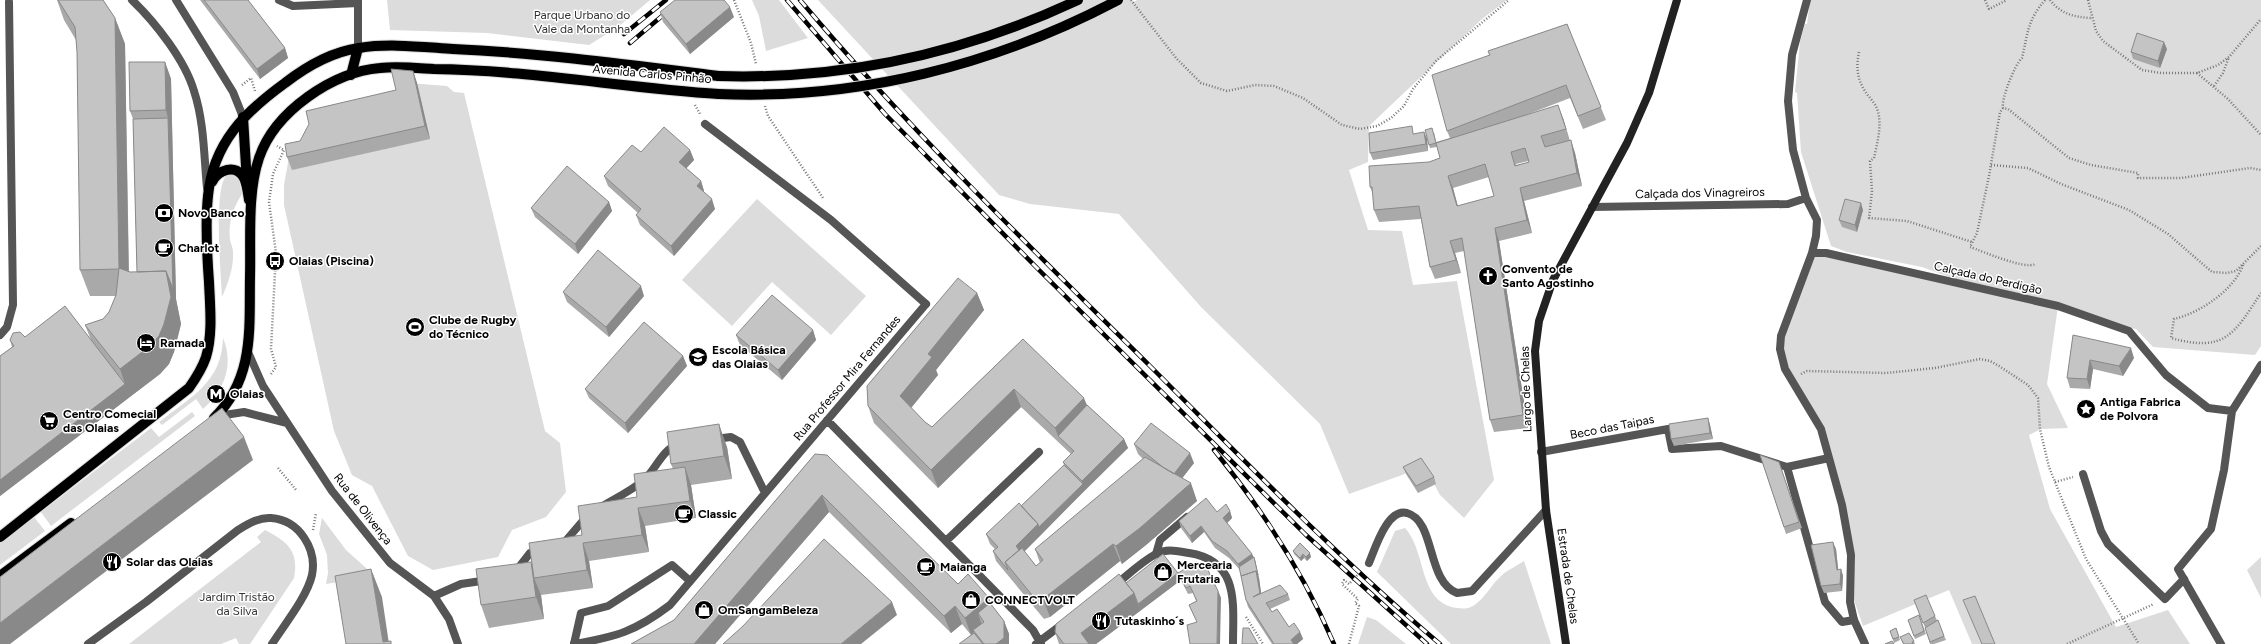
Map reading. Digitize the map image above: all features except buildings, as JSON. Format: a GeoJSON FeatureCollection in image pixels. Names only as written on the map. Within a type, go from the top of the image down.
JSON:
{"type":"FeatureCollection","features":[{"type":"Feature","properties":{"kind":"main road","name":"Avenida Carlos Pinhão"},"geometry":{"type":"LineString","coordinates":[[208,196],[213,171],[220,152],[243,117],[259,102],[304,69],[332,55],[358,48],[390,46],[542,54],[719,76],[816,74],[894,62],[933,53],[1002,32],[1078,0]]}},
{"type":"Feature","properties":{"kind":"main road","name":"Avenida Carlos Pinhão"},"geometry":{"type":"LineString","coordinates":[[252,212],[255,178],[259,158],[268,140],[284,118],[298,103],[332,82],[351,75],[380,68],[475,69],[719,94],[763,94],[858,87],[938,71],[1016,47],[1054,32],[1118,0]]}},
{"type":"Feature","properties":{"kind":"main road","name":"Largo de Chelas"},"geometry":{"type":"LineString","coordinates":[[1546,510],[1534,350],[1539,321],[1553,280],[1627,143],[1648,93],[1677,0]]}},
{"type":"Feature","properties":{"kind":"main road"},"geometry":{"type":"LineString","coordinates":[[351,75],[358,48]]}},
{"type":"Feature","properties":{"kind":"main road"},"geometry":{"type":"LineString","coordinates":[[243,117],[247,156],[247,188]]}},
{"type":"Feature","properties":{"kind":"main road"},"geometry":{"type":"LineString","coordinates":[[0,537],[189,388],[199,374],[206,356],[210,320],[208,196],[213,180],[219,172],[226,169],[239,172],[245,179],[252,212],[248,352],[238,385],[215,416],[206,423]]}},
{"type":"Feature","properties":{"kind":"main road","name":"Estrada de Chelas"},"geometry":{"type":"LineString","coordinates":[[1546,510],[1566,644]]}},
{"type":"Feature","properties":{"kind":"main road"},"geometry":{"type":"LineString","coordinates":[[0,576],[81,516]]}},
{"type":"Feature","properties":{"kind":"street"},"geometry":{"type":"LineString","coordinates":[[132,0],[146,12],[178,58],[194,90],[200,118],[208,196]]}},
{"type":"Feature","properties":{"kind":"street"},"geometry":{"type":"LineString","coordinates":[[176,0],[233,92],[243,117]]}},
{"type":"Feature","properties":{"kind":"street"},"geometry":{"type":"LineString","coordinates":[[279,0],[293,6],[358,2],[358,48]]}},
{"type":"Feature","properties":{"kind":"street"},"geometry":{"type":"LineString","coordinates":[[1807,0],[1792,55],[1788,101],[1793,150],[1806,198],[1817,220],[1812,253],[1781,336],[1781,359],[1789,379],[1821,429],[1842,505],[1851,555],[1850,602],[1854,620],[1865,644]]}},
{"type":"Feature","properties":{"kind":"street"},"geometry":{"type":"LineString","coordinates":[[0,3],[9,1],[13,305],[7,327],[0,335]]}},
{"type":"Feature","properties":{"kind":"street","name":"Rua Professor Mira Fernandes"},"geometry":{"type":"LineString","coordinates":[[574,644],[608,638],[629,631],[647,622],[670,605],[926,304],[831,220],[705,124]]}},
{"type":"Feature","properties":{"kind":"street","name":"Calçada dos Vinagreiros"},"geometry":{"type":"LineString","coordinates":[[1592,207],[1788,204],[1806,198]]}},
{"type":"Feature","properties":{"kind":"street","name":"Calçada do Perdigão"},"geometry":{"type":"LineString","coordinates":[[1812,253],[1826,253],[2058,306],[2129,331],[2166,375],[2208,408],[2232,411]]}},
{"type":"Feature","properties":{"kind":"street","name":"Rua de Olivença"},"geometry":{"type":"LineString","coordinates":[[248,352],[263,386],[332,491],[390,563],[434,596],[449,619],[458,644]]}},
{"type":"Feature","properties":{"kind":"street"},"geometry":{"type":"LineString","coordinates":[[2221,644],[2178,569],[2211,529],[2224,470],[2232,411],[2261,365]]}},
{"type":"Feature","properties":{"kind":"street"},"geometry":{"type":"LineString","coordinates":[[215,416],[244,412],[287,423]]}},
{"type":"Feature","properties":{"kind":"street"},"geometry":{"type":"LineString","coordinates":[[827,420],[1033,630],[1039,643],[1070,619]]}},
{"type":"Feature","properties":{"kind":"street","name":"Beco das Taipas"},"geometry":{"type":"LineString","coordinates":[[1541,452],[1668,429],[1672,449],[1721,446],[1787,467],[1829,458]]}},
{"type":"Feature","properties":{"kind":"street"},"geometry":{"type":"LineString","coordinates":[[709,440],[731,437],[740,442],[765,493]]}},
{"type":"Feature","properties":{"kind":"street"},"geometry":{"type":"LineString","coordinates":[[510,575],[519,568],[530,553],[553,547],[568,540],[589,514],[645,479],[672,446],[687,443]]}},
{"type":"Feature","properties":{"kind":"street"},"geometry":{"type":"LineString","coordinates":[[946,541],[1039,452]]}},
{"type":"Feature","properties":{"kind":"street"},"geometry":{"type":"LineString","coordinates":[[1787,467],[1825,602],[1842,622],[1854,620]]}},
{"type":"Feature","properties":{"kind":"street"},"geometry":{"type":"LineString","coordinates":[[2083,474],[2101,531],[2108,544],[2165,599],[2184,579]]}},
{"type":"Feature","properties":{"kind":"street"},"geometry":{"type":"LineString","coordinates":[[1156,554],[1160,540],[1195,510]]}},
{"type":"Feature","properties":{"kind":"street"},"geometry":{"type":"LineString","coordinates":[[1369,563],[1389,520],[1395,514],[1404,513],[1412,515],[1423,529],[1444,585],[1457,593],[1472,591],[1546,510]]}},
{"type":"Feature","properties":{"kind":"street"},"geometry":{"type":"LineString","coordinates":[[88,644],[146,602],[238,530],[250,522],[272,518],[290,525],[305,538],[312,552],[313,564],[309,585],[272,644]]}},
{"type":"Feature","properties":{"kind":"street"},"geometry":{"type":"LineString","coordinates":[[1107,591],[1156,554],[1167,550],[1199,554],[1219,565],[1229,579],[1233,598],[1233,644]]}},
{"type":"Feature","properties":{"kind":"street"},"geometry":{"type":"LineString","coordinates":[[574,644],[581,613],[608,606],[672,565],[690,581]]}},
{"type":"Feature","properties":{"kind":"street"},"geometry":{"type":"LineString","coordinates":[[434,596],[461,584],[496,579]]}},
{"type":"Feature","properties":{"kind":"path"},"geometry":{"type":"LineString","coordinates":[[734,0],[751,43],[756,65]]}},
{"type":"Feature","properties":{"kind":"path"},"geometry":{"type":"LineString","coordinates":[[1131,0],[1176,58],[1201,83],[1227,90],[1255,85],[1274,86],[1303,98],[1342,125],[1360,129],[1377,126],[1391,118],[1404,106],[1414,89],[1436,61],[1509,0]]}},
{"type":"Feature","properties":{"kind":"path"},"geometry":{"type":"LineString","coordinates":[[1985,0],[1989,9],[2007,0]]}},
{"type":"Feature","properties":{"kind":"path"},"geometry":{"type":"LineString","coordinates":[[2035,264],[2030,266],[2013,262],[1970,247],[1977,233],[2000,112],[2003,108],[2002,103],[2009,79],[2022,58],[2023,44],[2028,27],[2045,0]]}},
{"type":"Feature","properties":{"kind":"path"},"geometry":{"type":"LineString","coordinates":[[2050,0],[2066,14],[2091,18]]}},
{"type":"Feature","properties":{"kind":"path"},"geometry":{"type":"LineString","coordinates":[[2088,0],[2091,18],[2096,31],[2103,42],[2142,70],[2161,73],[2197,74],[2229,58]]}},
{"type":"Feature","properties":{"kind":"path"},"geometry":{"type":"LineString","coordinates":[[2214,86],[2223,74],[2229,58],[2261,20]]}},
{"type":"Feature","properties":{"kind":"path"},"geometry":{"type":"LineString","coordinates":[[1858,52],[1857,68],[1859,79],[1865,91],[1876,105],[1880,123],[1874,158],[1870,161],[1872,191],[1869,218],[1913,223],[1972,242]]}},
{"type":"Feature","properties":{"kind":"path"},"geometry":{"type":"LineString","coordinates":[[2197,74],[2214,86],[2261,135]]}},
{"type":"Feature","properties":{"kind":"path"},"geometry":{"type":"LineString","coordinates":[[233,92],[251,78],[259,102]]}},
{"type":"Feature","properties":{"kind":"path"},"geometry":{"type":"LineString","coordinates":[[688,92],[705,124]]}},
{"type":"Feature","properties":{"kind":"path"},"geometry":{"type":"LineString","coordinates":[[763,94],[768,116],[824,199]]}},
{"type":"Feature","properties":{"kind":"path"},"geometry":{"type":"LineString","coordinates":[[2003,108],[2008,109],[2069,158],[2091,165],[2138,173],[2138,178],[2182,178],[2250,168],[2261,170]]}},
{"type":"Feature","properties":{"kind":"path"},"geometry":{"type":"LineString","coordinates":[[263,386],[276,367],[271,349],[276,253],[269,202],[273,174],[284,150],[268,140]]}},
{"type":"Feature","properties":{"kind":"path"},"geometry":{"type":"LineString","coordinates":[[1991,164],[2028,168],[2061,184],[2129,210],[2168,234],[2212,272],[2227,273],[2236,270],[2244,265],[2261,246]]}},
{"type":"Feature","properties":{"kind":"path"},"geometry":{"type":"LineString","coordinates":[[2244,265],[2239,276],[2228,288],[2196,311],[2174,319],[2171,338],[2185,342],[2215,343],[2238,327],[2261,293]]}},
{"type":"Feature","properties":{"kind":"path"},"geometry":{"type":"LineString","coordinates":[[1789,379],[1806,371],[1886,373],[1934,368],[1975,360],[1990,361],[2028,385],[2035,393],[2040,408],[2040,429],[2055,482],[2076,530],[2086,559],[2138,644]]}},
{"type":"Feature","properties":{"kind":"path"},"geometry":{"type":"LineString","coordinates":[[278,468],[297,491]]}},
{"type":"Feature","properties":{"kind":"path"},"geometry":{"type":"LineString","coordinates":[[2055,482],[2083,474]]}},
{"type":"Feature","properties":{"kind":"path"},"geometry":{"type":"LineString","coordinates":[[313,529],[316,513]]}},
{"type":"Feature","properties":{"kind":"path"},"geometry":{"type":"LineString","coordinates":[[1349,644],[1359,606],[1355,603],[1358,599],[1342,584],[1344,580],[1349,584],[1369,563]]}},
{"type":"Feature","properties":{"kind":"path"},"geometry":{"type":"LineString","coordinates":[[1233,598],[1263,644]]}},
{"type":"Feature","properties":{"kind":"path"},"geometry":{"type":"LineString","coordinates":[[2067,644],[2165,599]]}},
{"type":"Feature","properties":{"kind":"green space","name":"Parque Urbano do Vale da Montanha"},"geometry":{"type":"Polygon","coordinates":[[[387,0],[650,0],[618,27],[589,45],[487,33],[390,30],[387,0]]]}},
{"type":"Feature","properties":{"kind":"green space"},"geometry":{"type":"Polygon","coordinates":[[[752,0],[779,0],[808,38],[766,51],[759,16],[752,0]]]}},
{"type":"Feature","properties":{"kind":"green space"},"geometry":{"type":"Polygon","coordinates":[[[818,0],[1132,0],[1134,2],[1137,0],[1507,0],[1482,19],[1369,126],[1368,162],[1349,170],[1368,230],[1402,231],[1413,285],[1457,281],[1494,480],[1464,518],[1440,495],[1424,465],[1402,475],[1349,494],[1320,424],[1201,307],[1119,214],[1030,204],[999,195],[818,0]]]}},
{"type":"Feature","properties":{"kind":"green space"},"geometry":{"type":"Polygon","coordinates":[[[1810,0],[2261,0],[2261,346],[2255,355],[2153,347],[2136,329],[2120,326],[2072,307],[1955,279],[1922,267],[1847,252],[1831,246],[1801,152],[1797,93],[1795,92],[1800,42],[1805,24],[1807,24],[1810,0]]]}},
{"type":"Feature","properties":{"kind":"green space","name":"Clube de Rugby do Técnico"},"geometry":{"type":"Polygon","coordinates":[[[396,82],[447,86],[454,92],[464,93],[545,431],[560,443],[566,492],[546,517],[512,530],[498,557],[433,570],[408,556],[372,486],[352,475],[334,431],[284,205],[284,185],[289,157],[400,103],[396,82]]]}},
{"type":"Feature","properties":{"kind":"green space"},"geometry":{"type":"Polygon","coordinates":[[[227,175],[233,175],[239,180],[242,194],[234,210],[231,222],[230,240],[233,250],[233,264],[222,297],[219,252],[219,213],[220,196],[223,183],[227,175]]]}},
{"type":"Feature","properties":{"kind":"green space"},"geometry":{"type":"Polygon","coordinates":[[[757,199],[866,296],[831,335],[772,282],[732,326],[682,280],[757,199]]]}},
{"type":"Feature","properties":{"kind":"green space"},"geometry":{"type":"Polygon","coordinates":[[[1812,253],[2058,306],[2047,384],[2068,428],[2041,429],[2029,435],[2050,509],[2116,627],[2168,610],[2190,644],[1972,644],[1949,590],[1863,626],[1854,600],[1851,555],[1821,429],[1789,379],[1780,349],[1812,253]]]}},
{"type":"Feature","properties":{"kind":"green space"},"geometry":{"type":"Polygon","coordinates":[[[223,338],[228,357],[227,367],[222,385],[217,394],[203,409],[196,399],[162,425],[159,422],[193,396],[211,377],[217,366],[221,353],[223,338]]]}},
{"type":"Feature","properties":{"kind":"green space"},"geometry":{"type":"Polygon","coordinates":[[[192,412],[195,416],[51,526],[41,512],[151,428],[159,437],[192,412]]]}},
{"type":"Feature","properties":{"kind":"green space"},"geometry":{"type":"Polygon","coordinates":[[[34,517],[45,531],[0,565],[0,543],[34,517]]]}},
{"type":"Feature","properties":{"kind":"green space"},"geometry":{"type":"Polygon","coordinates":[[[322,518],[346,550],[375,576],[326,584],[328,573],[327,555],[319,534],[322,518]]]}},
{"type":"Feature","properties":{"kind":"green space"},"geometry":{"type":"Polygon","coordinates":[[[1405,528],[1412,538],[1417,550],[1429,587],[1436,597],[1444,604],[1457,608],[1467,608],[1474,605],[1503,574],[1524,561],[1551,644],[1451,644],[1377,572],[1395,531],[1405,528]]]}},
{"type":"Feature","properties":{"kind":"green space","name":"Jardim Tristão da Silva"},"geometry":{"type":"Polygon","coordinates":[[[265,530],[286,543],[290,548],[295,561],[294,578],[250,644],[239,644],[236,638],[221,644],[129,644],[261,542],[257,537],[265,530]]]}},
{"type":"Feature","properties":{"kind":"green space"},"geometry":{"type":"Polygon","coordinates":[[[2261,557],[2261,598],[2247,570],[2261,557]]]}},
{"type":"Feature","properties":{"kind":"green space"},"geometry":{"type":"Polygon","coordinates":[[[1367,617],[1376,620],[1406,644],[1358,644],[1367,617]]]}},
{"type":"Feature","properties":{"kind":"railway"},"geometry":{"type":"LineString","coordinates":[[624,34],[666,0]]}},
{"type":"Feature","properties":{"kind":"railway"},"geometry":{"type":"LineString","coordinates":[[630,43],[681,0]]}},
{"type":"Feature","properties":{"kind":"railway"},"geometry":{"type":"LineString","coordinates":[[787,0],[885,114],[1039,270],[1306,535],[1427,644]]}},
{"type":"Feature","properties":{"kind":"railway"},"geometry":{"type":"LineString","coordinates":[[800,0],[884,95],[1015,232],[1328,543],[1365,578],[1440,644]]}},
{"type":"Feature","properties":{"kind":"railway"},"geometry":{"type":"LineString","coordinates":[[1214,450],[1249,495],[1296,567],[1334,644]]}},
{"type":"Feature","properties":{"kind":"place","name":"Novo Banco"},"geometry":{"type":"Point","coordinates":[164,213]}},
{"type":"Feature","properties":{"kind":"place","name":"Charlot"},"geometry":{"type":"Point","coordinates":[164,248]}},
{"type":"Feature","properties":{"kind":"place","name":"Olaias (Piscina)"},"geometry":{"type":"Point","coordinates":[275,261]}},
{"type":"Feature","properties":{"kind":"place","name":"Convento de Santo Agostinho"},"geometry":{"type":"Point","coordinates":[1488,276]}},
{"type":"Feature","properties":{"kind":"place","name":"Clube de Rugby do Técnico"},"geometry":{"type":"Point","coordinates":[415,327]}},
{"type":"Feature","properties":{"kind":"place","name":"Ramada"},"geometry":{"type":"Point","coordinates":[146,343]}},
{"type":"Feature","properties":{"kind":"place","name":"Escola Básica das Olaias"},"geometry":{"type":"Point","coordinates":[698,357]}},
{"type":"Feature","properties":{"kind":"place","name":"Olaias"},"geometry":{"type":"Point","coordinates":[216,394]}},
{"type":"Feature","properties":{"kind":"place","name":"Antiga Fabrica de Polvora"},"geometry":{"type":"Point","coordinates":[2086,409]}},
{"type":"Feature","properties":{"kind":"place","name":"Centro Comecial das Olaias"},"geometry":{"type":"Point","coordinates":[49,421]}},
{"type":"Feature","properties":{"kind":"place","name":"Classic"},"geometry":{"type":"Point","coordinates":[684,514]}},
{"type":"Feature","properties":{"kind":"place","name":"Solar das Olaias"},"geometry":{"type":"Point","coordinates":[112,562]}},
{"type":"Feature","properties":{"kind":"place","name":"Maianga"},"geometry":{"type":"Point","coordinates":[926,567]}},
{"type":"Feature","properties":{"kind":"place","name":"Mercearia Frutaria"},"geometry":{"type":"Point","coordinates":[1163,572]}},
{"type":"Feature","properties":{"kind":"place","name":"CONNECTVOLT"},"geometry":{"type":"Point","coordinates":[971,600]}},
{"type":"Feature","properties":{"kind":"place","name":"OmSangamBeleza"},"geometry":{"type":"Point","coordinates":[704,610]}},
{"type":"Feature","properties":{"kind":"place","name":"Tutaskinho´s"},"geometry":{"type":"Point","coordinates":[1101,621]}}]}
